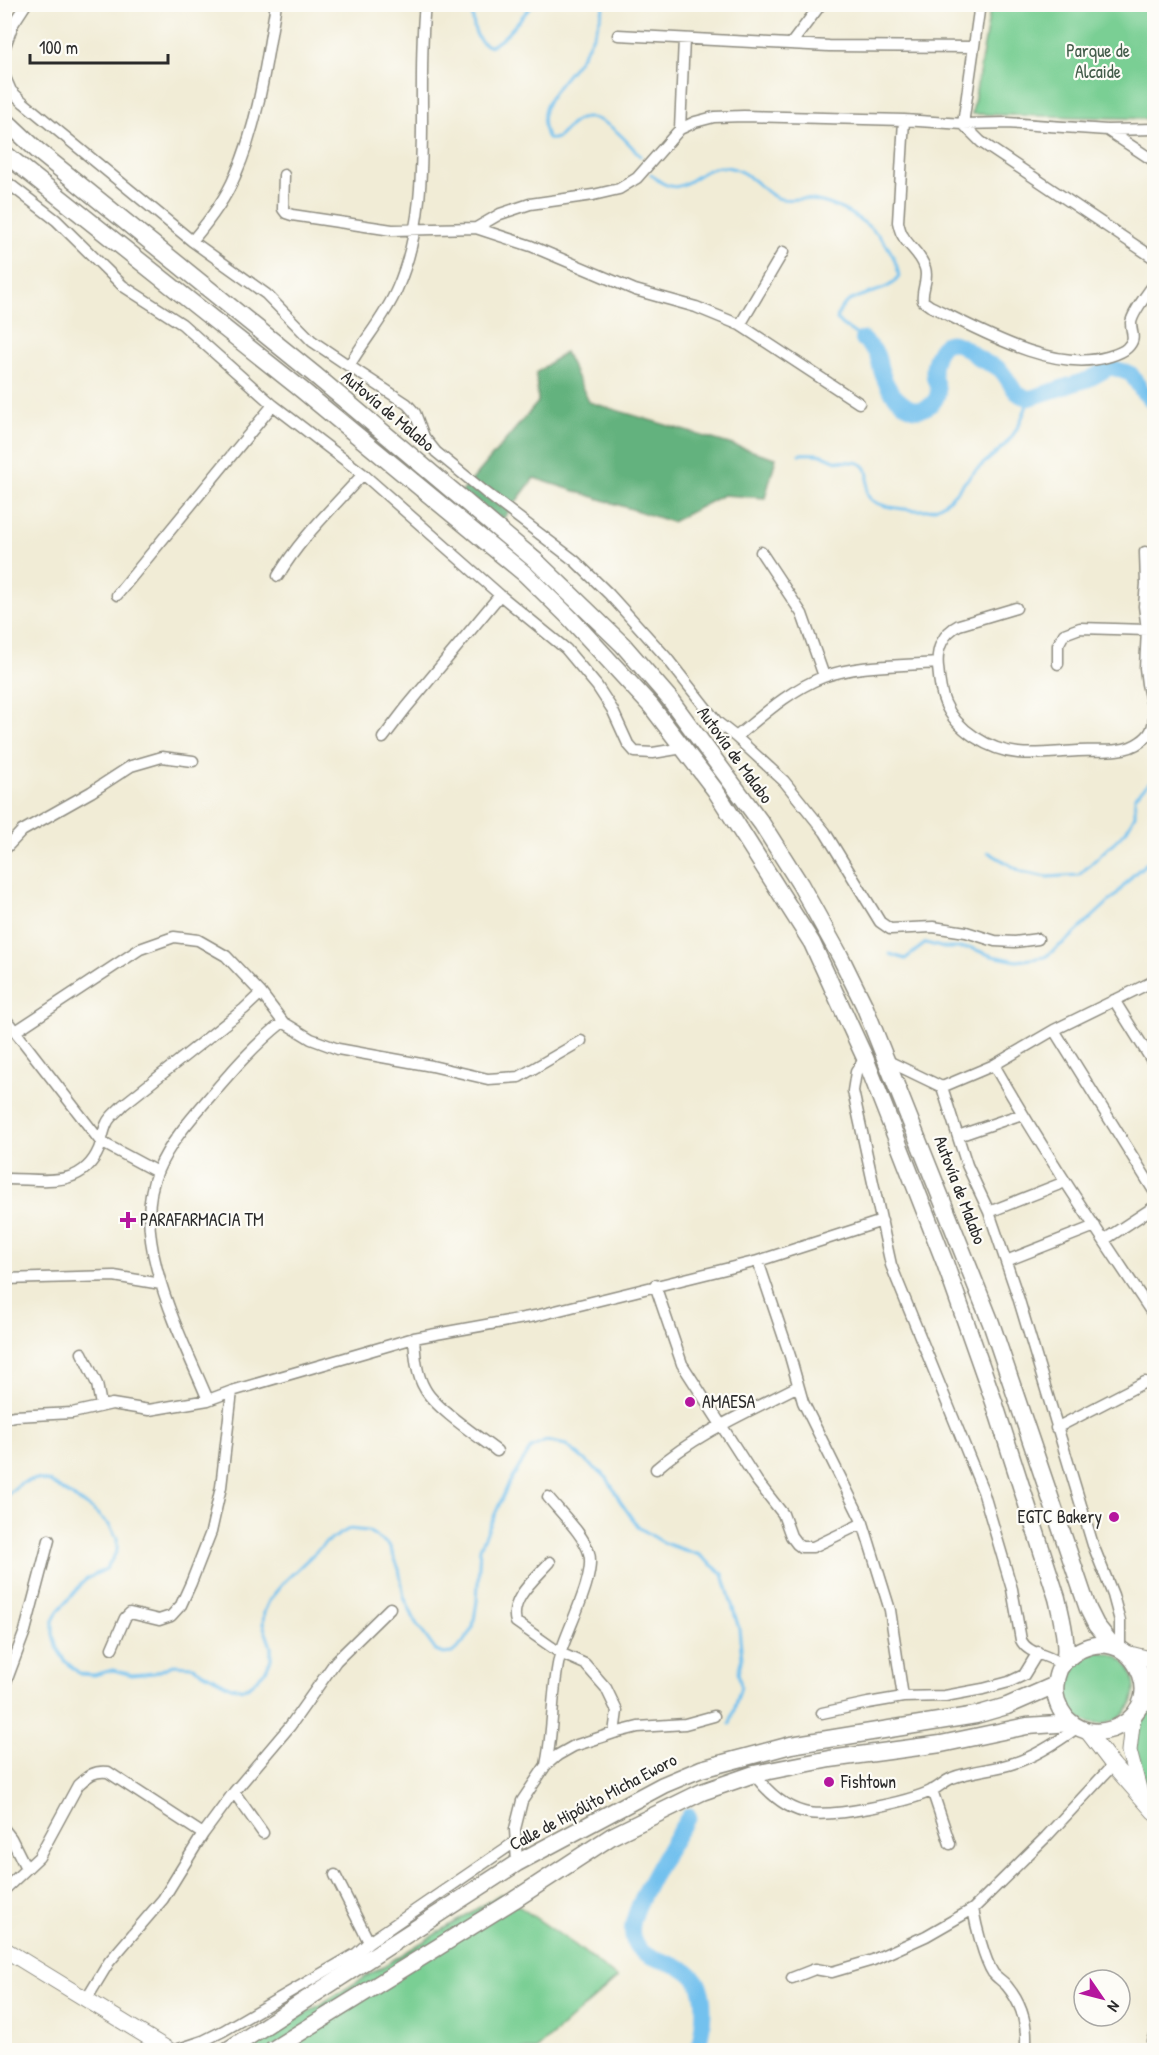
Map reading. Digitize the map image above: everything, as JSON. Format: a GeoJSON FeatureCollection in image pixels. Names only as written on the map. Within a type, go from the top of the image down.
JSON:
{"type":"FeatureCollection","features":[{"type":"Feature","properties":{"kind":"main road","name":"Autovía de Malabo"},"geometry":{"type":"LineString","coordinates":[[4,118],[39,151],[315,375],[536,561],[623,645],[669,698],[762,824],[800,885],[840,956],[864,1005],[991,1323],[1088,1609],[1096,1625],[1120,1649]]}},
{"type":"Feature","properties":{"kind":"main road","name":"Autovía de Malabo"},"geometry":{"type":"LineString","coordinates":[[4,153],[311,398],[525,574],[568,616],[651,706],[721,800],[812,943],[865,1058],[945,1263],[1005,1435],[1064,1624],[1063,1663]]}},
{"type":"Feature","properties":{"kind":"main road"},"geometry":{"type":"LineString","coordinates":[[273,2050],[514,1900],[612,1836],[681,1800],[754,1774],[830,1759],[941,1744],[1027,1726],[1079,1727],[1099,1732],[1123,1725],[1135,1713],[1142,1695],[1142,1679],[1136,1665],[1120,1649],[1099,1644],[1086,1646],[1073,1652],[1063,1663],[1055,1685],[1056,1699],[1062,1713],[1079,1727]]}},
{"type":"Feature","properties":{"kind":"main road","name":"Calle de Hipólito Micha Eworo"},"geometry":{"type":"LineString","coordinates":[[228,2050],[518,1863],[663,1785],[701,1769],[791,1745],[976,1715],[1007,1706],[1055,1685]]}},
{"type":"Feature","properties":{"kind":"street"},"geometry":{"type":"LineString","coordinates":[[4,49],[13,24],[26,4]]}},
{"type":"Feature","properties":{"kind":"street"},"geometry":{"type":"LineString","coordinates":[[192,242],[215,212],[235,177],[259,99],[276,4]]}},
{"type":"Feature","properties":{"kind":"street"},"geometry":{"type":"LineString","coordinates":[[349,366],[397,289],[416,229],[420,185],[423,99],[421,40],[424,4]]}},
{"type":"Feature","properties":{"kind":"street"},"geometry":{"type":"LineString","coordinates":[[791,44],[821,4]]}},
{"type":"Feature","properties":{"kind":"street"},"geometry":{"type":"LineString","coordinates":[[963,124],[980,4]]}},
{"type":"Feature","properties":{"kind":"street"},"geometry":{"type":"LineString","coordinates":[[618,35],[791,44],[974,47]]}},
{"type":"Feature","properties":{"kind":"street"},"geometry":{"type":"LineString","coordinates":[[680,129],[684,39]]}},
{"type":"Feature","properties":{"kind":"street"},"geometry":{"type":"LineString","coordinates":[[4,75],[11,91],[24,103],[192,242],[266,294],[312,341],[407,404],[415,413],[424,437],[436,452],[484,492],[576,561],[666,657],[717,722],[784,780],[825,832],[880,922],[890,929],[933,927],[966,932],[995,941],[1015,942],[1038,939]]}},
{"type":"Feature","properties":{"kind":"street"},"geometry":{"type":"LineString","coordinates":[[476,228],[500,214],[530,204],[619,189],[637,178],[680,129],[695,122],[724,116],[904,120],[963,124],[1007,123],[1107,130],[1155,129]]}},
{"type":"Feature","properties":{"kind":"street"},"geometry":{"type":"LineString","coordinates":[[904,120],[898,222],[902,235],[917,252],[926,268],[927,283],[922,293],[923,301],[930,306],[1021,348],[1073,361],[1090,360],[1126,350],[1134,335],[1131,324],[1133,317],[1155,284]]}},
{"type":"Feature","properties":{"kind":"street"},"geometry":{"type":"LineString","coordinates":[[963,124],[981,142],[1155,258]]}},
{"type":"Feature","properties":{"kind":"street"},"geometry":{"type":"LineString","coordinates":[[1107,130],[1155,161]]}},
{"type":"Feature","properties":{"kind":"street"},"geometry":{"type":"LineString","coordinates":[[284,176],[283,206],[285,213],[392,230],[476,228],[531,246],[635,290],[696,307],[740,325],[859,403]]}},
{"type":"Feature","properties":{"kind":"street"},"geometry":{"type":"LineString","coordinates":[[4,180],[56,220],[123,286],[182,324],[273,405],[363,474],[500,595],[566,649],[612,709],[628,744],[635,752],[653,753],[683,748]]}},
{"type":"Feature","properties":{"kind":"street"},"geometry":{"type":"LineString","coordinates":[[740,325],[783,252]]}},
{"type":"Feature","properties":{"kind":"street"},"geometry":{"type":"LineString","coordinates":[[117,595],[273,405]]}},
{"type":"Feature","properties":{"kind":"street"},"geometry":{"type":"LineString","coordinates":[[278,576],[297,545],[363,474]]}},
{"type":"Feature","properties":{"kind":"street"},"geometry":{"type":"LineString","coordinates":[[761,552],[802,614],[824,676]]}},
{"type":"Feature","properties":{"kind":"street"},"geometry":{"type":"LineString","coordinates":[[1016,608],[958,625],[950,629],[940,643],[937,663],[941,693],[946,706],[963,728],[991,747],[1017,753],[1114,750],[1139,743],[1154,726],[1155,715],[1145,668],[1147,630],[1144,606],[1145,552]]}},
{"type":"Feature","properties":{"kind":"street"},"geometry":{"type":"LineString","coordinates":[[383,738],[500,595]]}},
{"type":"Feature","properties":{"kind":"street"},"geometry":{"type":"LineString","coordinates":[[1058,664],[1058,645],[1064,634],[1080,628],[1147,630]]}},
{"type":"Feature","properties":{"kind":"street"},"geometry":{"type":"LineString","coordinates":[[736,737],[774,705],[824,676],[853,670],[937,663]]}},
{"type":"Feature","properties":{"kind":"street"},"geometry":{"type":"LineString","coordinates":[[4,850],[22,831],[91,792],[131,766],[162,757],[193,761]]}},
{"type":"Feature","properties":{"kind":"street"},"geometry":{"type":"LineString","coordinates":[[16,1031],[140,949],[174,937],[198,940],[226,956],[261,993],[284,1022],[311,1039],[338,1049],[488,1079],[519,1077],[581,1041]]}},
{"type":"Feature","properties":{"kind":"street"},"geometry":{"type":"LineString","coordinates":[[942,1087],[994,1065],[1054,1030],[1155,981]]}},
{"type":"Feature","properties":{"kind":"street"},"geometry":{"type":"LineString","coordinates":[[4,1179],[62,1179],[77,1176],[89,1165],[101,1142],[108,1121],[123,1105],[261,993]]}},
{"type":"Feature","properties":{"kind":"street"},"geometry":{"type":"LineString","coordinates":[[1114,1000],[1155,1064]]}},
{"type":"Feature","properties":{"kind":"street"},"geometry":{"type":"LineString","coordinates":[[4,1017],[101,1142],[157,1172]]}},
{"type":"Feature","properties":{"kind":"street"},"geometry":{"type":"LineString","coordinates":[[208,1400],[161,1284],[150,1245],[149,1211],[157,1172],[170,1147],[202,1106],[260,1040],[284,1022]]}},
{"type":"Feature","properties":{"kind":"street"},"geometry":{"type":"LineString","coordinates":[[1054,1030],[1155,1191]]}},
{"type":"Feature","properties":{"kind":"street"},"geometry":{"type":"LineString","coordinates":[[865,1058],[856,1072],[853,1091],[884,1238],[895,1277],[949,1403],[983,1491],[1012,1589],[1024,1647],[1063,1663]]}},
{"type":"Feature","properties":{"kind":"street"},"geometry":{"type":"LineString","coordinates":[[888,1061],[942,1087],[967,1165],[989,1212],[1006,1261],[1039,1363],[1056,1428],[1094,1545],[1113,1595],[1120,1621],[1120,1649],[1155,1660]]}},
{"type":"Feature","properties":{"kind":"street"},"geometry":{"type":"LineString","coordinates":[[994,1065],[1065,1182],[1155,1316]]}},
{"type":"Feature","properties":{"kind":"street"},"geometry":{"type":"LineString","coordinates":[[957,1136],[1022,1114]]}},
{"type":"Feature","properties":{"kind":"street"},"geometry":{"type":"LineString","coordinates":[[989,1212],[1065,1182]]}},
{"type":"Feature","properties":{"kind":"street"},"geometry":{"type":"LineString","coordinates":[[1104,1240],[1155,1207]]}},
{"type":"Feature","properties":{"kind":"street"},"geometry":{"type":"LineString","coordinates":[[4,1418],[72,1413],[112,1404],[149,1410],[208,1400],[414,1338],[535,1316],[758,1261],[882,1221]]}},
{"type":"Feature","properties":{"kind":"street"},"geometry":{"type":"LineString","coordinates":[[1006,1261],[1095,1226]]}},
{"type":"Feature","properties":{"kind":"street"},"geometry":{"type":"LineString","coordinates":[[758,1261],[803,1402],[863,1523],[890,1611],[903,1697]]}},
{"type":"Feature","properties":{"kind":"street"},"geometry":{"type":"LineString","coordinates":[[4,1279],[114,1276],[161,1284]]}},
{"type":"Feature","properties":{"kind":"street"},"geometry":{"type":"LineString","coordinates":[[655,1285],[682,1364],[757,1481],[783,1514],[791,1536],[801,1547],[813,1547],[863,1523]]}},
{"type":"Feature","properties":{"kind":"street"},"geometry":{"type":"LineString","coordinates":[[414,1338],[417,1368],[432,1400],[497,1451]]}},
{"type":"Feature","properties":{"kind":"street"},"geometry":{"type":"LineString","coordinates":[[82,1353],[92,1371],[101,1405]]}},
{"type":"Feature","properties":{"kind":"street"},"geometry":{"type":"LineString","coordinates":[[1056,1428],[1145,1382],[1155,1384]]}},
{"type":"Feature","properties":{"kind":"street"},"geometry":{"type":"LineString","coordinates":[[656,1469],[671,1455],[766,1401],[798,1386]]}},
{"type":"Feature","properties":{"kind":"street"},"geometry":{"type":"LineString","coordinates":[[112,1648],[125,1618],[130,1613],[159,1620],[171,1616],[181,1605],[211,1532],[221,1487],[232,1391]]}},
{"type":"Feature","properties":{"kind":"street"},"geometry":{"type":"LineString","coordinates":[[546,1765],[555,1684],[561,1653],[590,1569],[589,1553],[581,1538],[548,1497]]}},
{"type":"Feature","properties":{"kind":"street"},"geometry":{"type":"LineString","coordinates":[[4,1687],[25,1631],[49,1540]]}},
{"type":"Feature","properties":{"kind":"street"},"geometry":{"type":"LineString","coordinates":[[550,1562],[516,1601],[513,1614],[516,1622],[561,1653],[585,1664],[606,1688],[617,1711],[614,1733]]}},
{"type":"Feature","properties":{"kind":"street"},"geometry":{"type":"LineString","coordinates":[[86,2000],[109,1962],[163,1899],[203,1834],[234,1792],[308,1703],[336,1661],[390,1608]]}},
{"type":"Feature","properties":{"kind":"street"},"geometry":{"type":"LineString","coordinates":[[822,1713],[903,1697],[945,1696],[1009,1682],[1024,1675],[1038,1653]]}},
{"type":"Feature","properties":{"kind":"street"},"geometry":{"type":"LineString","coordinates":[[1142,1799],[1129,1751],[1135,1713],[1155,1695]]}},
{"type":"Feature","properties":{"kind":"street"},"geometry":{"type":"LineString","coordinates":[[518,1863],[514,1842],[522,1801],[546,1765],[558,1755],[574,1746],[638,1727],[685,1724],[714,1716]]}},
{"type":"Feature","properties":{"kind":"street"},"geometry":{"type":"LineString","coordinates":[[754,1774],[768,1791],[790,1807],[821,1814],[876,1806],[932,1790],[950,1779],[974,1771],[1017,1762],[1079,1727],[1155,1812]]}},
{"type":"Feature","properties":{"kind":"street"},"geometry":{"type":"LineString","coordinates":[[792,1978],[815,1969],[832,1971],[873,1960],[926,1936],[973,1910],[1113,1766]]}},
{"type":"Feature","properties":{"kind":"street"},"geometry":{"type":"LineString","coordinates":[[4,1890],[39,1857],[78,1785],[98,1771],[108,1772],[203,1834]]}},
{"type":"Feature","properties":{"kind":"street"},"geometry":{"type":"LineString","coordinates":[[932,1790],[950,1844]]}},
{"type":"Feature","properties":{"kind":"street"},"geometry":{"type":"LineString","coordinates":[[234,1792],[263,1833]]}},
{"type":"Feature","properties":{"kind":"street"},"geometry":{"type":"LineString","coordinates":[[4,1829],[26,1868]]}},
{"type":"Feature","properties":{"kind":"street"},"geometry":{"type":"LineString","coordinates":[[176,2050],[203,2041],[357,1953],[369,1942],[514,1842]]}},
{"type":"Feature","properties":{"kind":"street"},"geometry":{"type":"LineString","coordinates":[[335,1875],[369,1942]]}},
{"type":"Feature","properties":{"kind":"street"},"geometry":{"type":"LineString","coordinates":[[973,1910],[989,1965],[994,1974],[1007,1986],[1023,2015],[1026,2025],[1026,2043]]}},
{"type":"Feature","properties":{"kind":"street"},"geometry":{"type":"LineString","coordinates":[[4,1949],[164,2049]]}},
{"type":"Feature","properties":{"kind":"street"},"geometry":{"type":"LineString","coordinates":[[1151,2050],[1155,2038]]}},
{"type":"Feature","properties":{"kind":"green space","name":"Parque de Alcaide"},"geometry":{"type":"Polygon","coordinates":[[[991,5],[1154,5],[1154,119],[972,114],[991,5]]]}},
{"type":"Feature","properties":{"kind":"green space"},"geometry":{"type":"Polygon","coordinates":[[[565,352],[589,402],[776,458],[765,498],[723,495],[672,522],[534,478],[494,531],[457,498],[538,402],[536,373],[565,352]]]}},
{"type":"Feature","properties":{"kind":"green space"},"geometry":{"type":"Polygon","coordinates":[[[1099,1652],[1119,1658],[1129,1668],[1135,1688],[1129,1708],[1119,1718],[1099,1724],[1079,1718],[1069,1708],[1063,1688],[1069,1668],[1079,1658],[1099,1652]]]}},
{"type":"Feature","properties":{"kind":"green space"},"geometry":{"type":"Polygon","coordinates":[[[1154,1701],[1154,1803],[1140,1778],[1135,1752],[1140,1726],[1154,1701]]]}},
{"type":"Feature","properties":{"kind":"green space"},"geometry":{"type":"Polygon","coordinates":[[[501,1894],[575,1945],[617,1978],[536,2050],[246,2050],[501,1894]]]}},
{"type":"Feature","properties":{"kind":"waterway"},"geometry":{"type":"LineString","coordinates":[[472,4],[476,34],[488,46],[506,35],[534,4]]}},
{"type":"Feature","properties":{"kind":"waterway"},"geometry":{"type":"LineString","coordinates":[[604,4],[598,25],[588,46],[547,103],[543,123],[547,136],[551,139],[557,138],[578,120],[596,119],[613,128],[640,156]]}},
{"type":"Feature","properties":{"kind":"waterway"},"geometry":{"type":"LineString","coordinates":[[651,174],[662,183],[672,187],[680,186],[713,168],[732,168],[745,174],[775,197],[821,202],[837,207],[865,224],[888,247],[899,276],[885,288],[855,298],[840,309],[837,319],[863,339]]}},
{"type":"Feature","properties":{"kind":"waterway"},"geometry":{"type":"LineString","coordinates":[[863,339],[876,353],[883,376],[891,391],[902,403],[914,409],[921,410],[928,407],[936,399],[938,387],[934,377],[935,360],[940,349],[948,343],[960,345],[998,368],[1015,391],[1024,397],[1030,398],[1089,379],[1111,367],[1131,374],[1142,391],[1154,403]]}},
{"type":"Feature","properties":{"kind":"waterway"},"geometry":{"type":"LineString","coordinates":[[799,454],[819,454],[837,461],[855,462],[862,465],[868,475],[869,498],[885,506],[902,509],[932,509],[950,499],[973,473],[1006,444],[1022,419],[1030,398]]}},
{"type":"Feature","properties":{"kind":"waterway"},"geometry":{"type":"LineString","coordinates":[[988,852],[1022,872],[1047,877],[1079,875],[1126,831],[1135,815],[1135,797],[1154,778]]}},
{"type":"Feature","properties":{"kind":"waterway"},"geometry":{"type":"LineString","coordinates":[[890,954],[905,959],[926,943],[944,948],[971,948],[992,956],[1017,961],[1045,957],[1071,937],[1154,857]]}},
{"type":"Feature","properties":{"kind":"waterway"},"geometry":{"type":"LineString","coordinates":[[4,1501],[8,1494],[21,1483],[37,1479],[50,1482],[93,1510],[109,1525],[117,1538],[117,1551],[106,1569],[86,1579],[58,1611],[53,1621],[53,1634],[57,1648],[65,1661],[80,1674],[94,1675],[113,1670],[132,1675],[154,1673],[173,1665],[191,1666],[231,1687],[241,1689],[250,1686],[266,1670],[271,1659],[271,1647],[263,1624],[264,1612],[270,1599],[285,1581],[325,1543],[349,1529],[368,1531],[389,1545],[399,1569],[404,1597],[416,1623],[436,1651],[443,1654],[452,1653],[462,1644],[473,1627],[480,1548],[508,1485],[531,1448],[546,1441],[566,1445],[607,1478],[638,1527],[664,1543],[699,1555],[723,1574],[739,1629],[742,1658],[738,1672],[741,1686],[730,1724]]}},
{"type":"Feature","properties":{"kind":"waterway"},"geometry":{"type":"LineString","coordinates":[[689,1816],[646,1889],[632,1930],[634,1942],[640,1950],[648,1956],[681,1967],[698,1983],[703,1999],[698,2050]]}},
{"type":"Feature","properties":{"kind":"place","name":"PARAFARMACIA TM"},"geometry":{"type":"Point","coordinates":[128,1220]}},
{"type":"Feature","properties":{"kind":"place","name":"AMAESA"},"geometry":{"type":"Point","coordinates":[690,1402]}},
{"type":"Feature","properties":{"kind":"place","name":"EGTC Bakery"},"geometry":{"type":"Point","coordinates":[1114,1517]}},
{"type":"Feature","properties":{"kind":"place","name":"Fishtown"},"geometry":{"type":"Point","coordinates":[829,1782]}}]}
